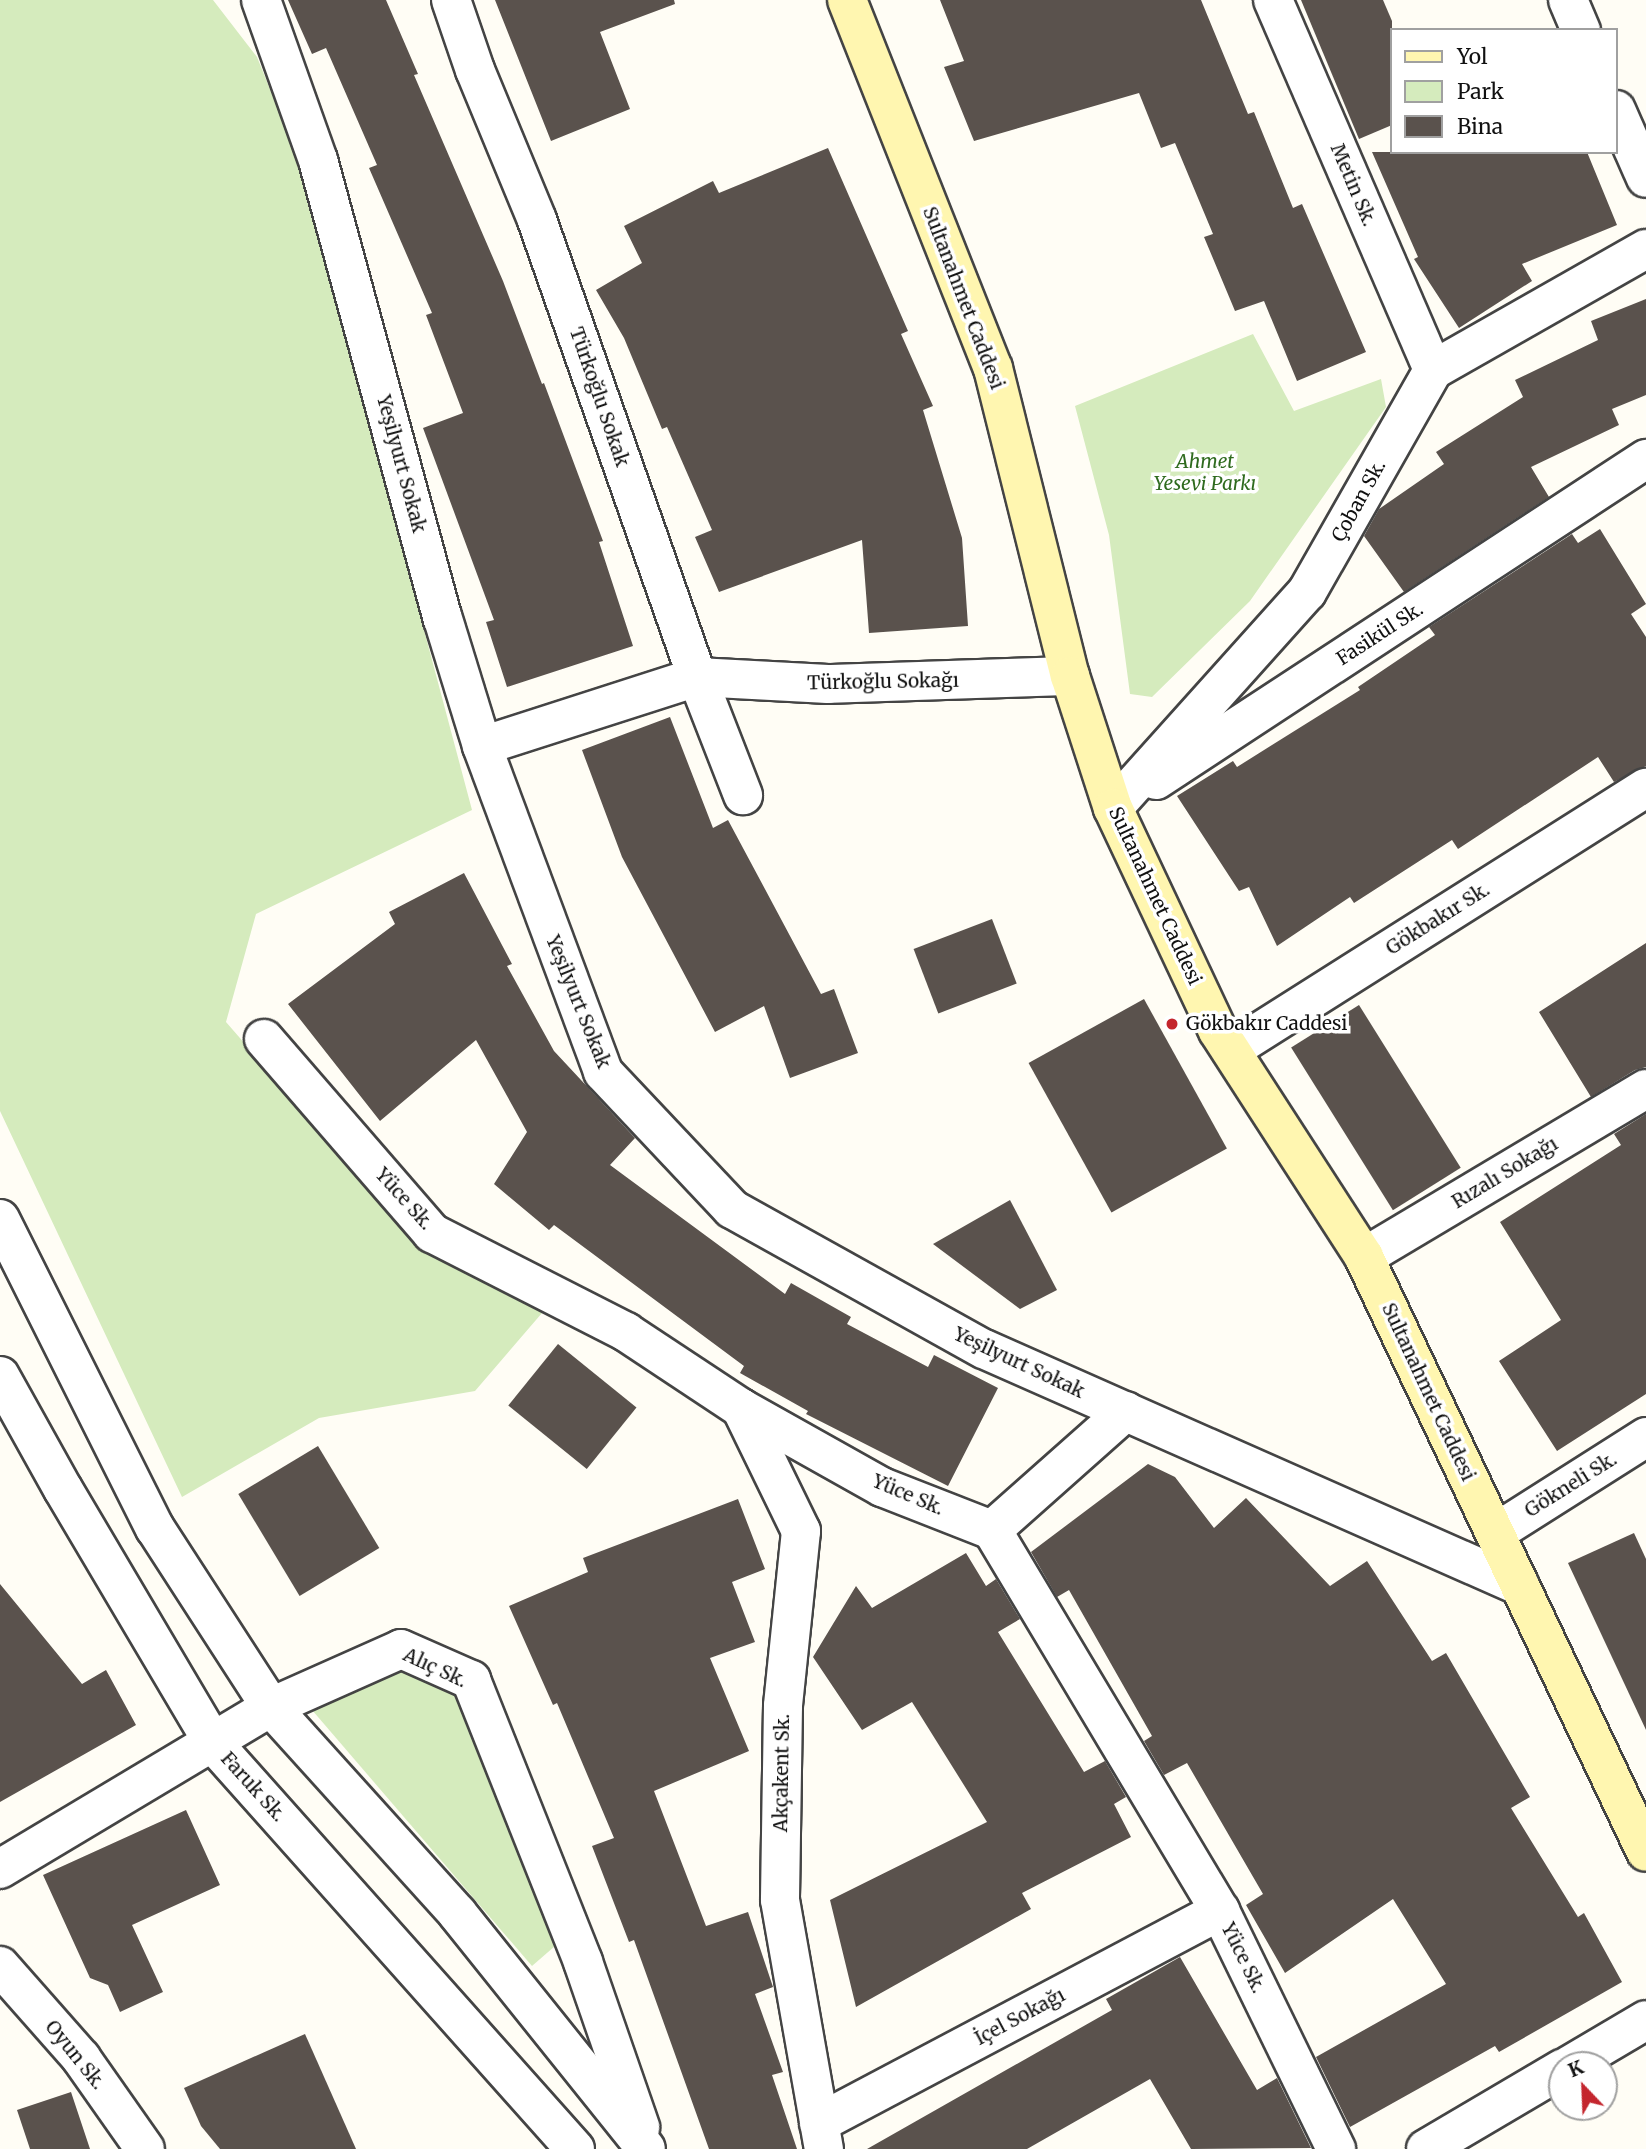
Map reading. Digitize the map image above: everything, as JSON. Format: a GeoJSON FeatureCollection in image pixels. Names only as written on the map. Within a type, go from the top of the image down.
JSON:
{"type":"FeatureCollection","features":[{"type":"Feature","properties":{"kind":"street","name":"Yeşilyurt Sokak"},"geometry":{"type":"LineString","coordinates":[[261,0],[318,160],[443,619],[482,746],[603,1072],[732,1209],[984,1349],[1520,1586]]}},
{"type":"Feature","properties":{"kind":"street","name":"Türkoğlu Sokak"},"geometry":{"type":"LineString","coordinates":[[451,0],[475,70],[537,220],[697,677],[743,795]]}},
{"type":"Feature","properties":{"kind":"street","name":"Sultanahmet Caddesi"},"geometry":{"type":"LineString","coordinates":[[847,0],[993,369],[1070,676],[1113,808],[1219,1031],[1364,1257],[1646,1852]]}},
{"type":"Feature","properties":{"kind":"street","name":"Metin Sk."},"geometry":{"type":"LineString","coordinates":[[1273,0],[1433,370]]}},
{"type":"Feature","properties":{"kind":"street"},"geometry":{"type":"LineString","coordinates":[[1568,0],[1580,28]]}},
{"type":"Feature","properties":{"kind":"street"},"geometry":{"type":"LineString","coordinates":[[1618,115],[1646,178]]}},
{"type":"Feature","properties":{"kind":"street"},"geometry":{"type":"LineString","coordinates":[[1433,370],[1646,249]]}},
{"type":"Feature","properties":{"kind":"street","name":"Çoban Sk."},"geometry":{"type":"LineString","coordinates":[[1113,808],[1307,592],[1433,370]]}},
{"type":"Feature","properties":{"kind":"street","name":"Fasikül Sk."},"geometry":{"type":"LineString","coordinates":[[1113,808],[1646,458]]}},
{"type":"Feature","properties":{"kind":"street","name":"Türkoğlu Sokağı"},"geometry":{"type":"LineString","coordinates":[[697,677],[828,684],[1070,676]]}},
{"type":"Feature","properties":{"kind":"street"},"geometry":{"type":"LineString","coordinates":[[482,746],[697,677]]}},
{"type":"Feature","properties":{"kind":"street","name":"Gökbakır Sk."},"geometry":{"type":"LineString","coordinates":[[1231,1050],[1646,788]]}},
{"type":"Feature","properties":{"kind":"street","name":"Yüce Sk."},"geometry":{"type":"LineString","coordinates":[[264,1040],[432,1233],[626,1332],[741,1408],[882,1487],[992,1531],[1220,1911],[1336,2149]]}},
{"type":"Feature","properties":{"kind":"street","name":"Rızalı Sokağı"},"geometry":{"type":"LineString","coordinates":[[1364,1257],[1646,1089]]}},
{"type":"Feature","properties":{"kind":"street"},"geometry":{"type":"LineString","coordinates":[[0,1219],[155,1528],[271,1707],[457,1913],[647,2149]]}},
{"type":"Feature","properties":{"kind":"street","name":"Faruk Sk."},"geometry":{"type":"LineString","coordinates":[[0,1376],[63,1489],[214,1743],[575,2149]]}},
{"type":"Feature","properties":{"kind":"street","name":"Akçakent Sk."},"geometry":{"type":"LineString","coordinates":[[741,1408],[800,1531],[783,1706],[780,1900],[822,2136]]}},
{"type":"Feature","properties":{"kind":"street"},"geometry":{"type":"LineString","coordinates":[[992,1531],[1126,1411]]}},
{"type":"Feature","properties":{"kind":"street","name":"Gökneli Sk."},"geometry":{"type":"LineString","coordinates":[[1495,1533],[1646,1437]]}},
{"type":"Feature","properties":{"kind":"street","name":"Alıç Sk."},"geometry":{"type":"LineString","coordinates":[[0,1869],[271,1707],[401,1649],[471,1680],[583,1962],[647,2149]]}},
{"type":"Feature","properties":{"kind":"street","name":"İçel Sokağı"},"geometry":{"type":"LineString","coordinates":[[822,2136],[1220,1911]]}},
{"type":"Feature","properties":{"kind":"street","name":"Oyun Sk."},"geometry":{"type":"LineString","coordinates":[[0,1966],[81,2058],[145,2149]]}},
{"type":"Feature","properties":{"kind":"street"},"geometry":{"type":"LineString","coordinates":[[1594,2051],[1646,2020]]}},
{"type":"Feature","properties":{"kind":"street"},"geometry":{"type":"LineString","coordinates":[[1426,2149],[1548,2077]]}},
{"type":"Feature","properties":{"kind":"green space"},"geometry":{"type":"Polygon","coordinates":[[[0,0],[213,0],[257,57],[299,161],[472,810],[256,914],[226,1022],[407,1230],[542,1313],[475,1391],[319,1418],[182,1497],[0,1111],[0,0]]]}},
{"type":"Feature","properties":{"kind":"green space","name":"Ahmet Yesevi Parkı"},"geometry":{"type":"Polygon","coordinates":[[[1253,334],[1294,411],[1381,379],[1386,407],[1250,601],[1152,697],[1130,694],[1109,535],[1075,406],[1253,334]]]}},
{"type":"Feature","properties":{"kind":"green space"},"geometry":{"type":"Polygon","coordinates":[[[400,1668],[454,1689],[555,1946],[532,1966],[312,1710],[400,1668]]]}},
{"type":"Feature","properties":{"kind":"building"},"geometry":{"type":"Polygon","coordinates":[[[288,0],[386,0],[418,74],[414,75],[503,281],[542,384],[544,383],[603,541],[599,542],[633,646],[507,687],[486,622],[494,620],[423,428],[463,413],[426,315],[432,313],[369,168],[377,165],[326,48],[312,54],[288,0]]]}},
{"type":"Feature","properties":{"kind":"building"},"geometry":{"type":"Polygon","coordinates":[[[495,0],[674,0],[675,4],[600,32],[630,109],[551,141],[495,0]]]}},
{"type":"Feature","properties":{"kind":"building"},"geometry":{"type":"Polygon","coordinates":[[[940,0],[1201,0],[1248,114],[1254,112],[1293,208],[1302,204],[1366,352],[1297,381],[1264,301],[1235,311],[1204,237],[1213,234],[1175,143],[1161,148],[1139,93],[974,141],[944,67],[964,61],[940,0]]]}},
{"type":"Feature","properties":{"kind":"building"},"geometry":{"type":"Polygon","coordinates":[[[1301,0],[1383,0],[1392,21],[1390,126],[1359,139],[1301,0]]]}},
{"type":"Feature","properties":{"kind":"building"},"geometry":{"type":"Polygon","coordinates":[[[828,148],[908,331],[901,334],[933,406],[923,410],[962,538],[968,626],[869,633],[862,540],[719,592],[695,537],[712,530],[667,427],[662,429],[624,338],[596,290],[642,263],[624,226],[713,181],[719,193],[828,148]]]}},
{"type":"Feature","properties":{"kind":"building"},"geometry":{"type":"Polygon","coordinates":[[[1372,152],[1588,154],[1617,225],[1522,264],[1532,281],[1459,328],[1414,259],[1418,257],[1372,152]]]}},
{"type":"Feature","properties":{"kind":"building"},"geometry":{"type":"Polygon","coordinates":[[[1646,299],[1646,395],[1612,409],[1619,425],[1531,467],[1549,497],[1404,592],[1364,536],[1379,509],[1444,464],[1436,452],[1523,397],[1515,380],[1598,340],[1591,321],[1646,299]]]}},
{"type":"Feature","properties":{"kind":"building"},"geometry":{"type":"Polygon","coordinates":[[[1600,529],[1646,604],[1631,614],[1646,637],[1646,766],[1614,782],[1598,757],[1458,849],[1452,840],[1354,903],[1350,897],[1277,946],[1249,887],[1239,891],[1177,796],[1233,761],[1237,767],[1360,690],[1358,687],[1435,635],[1429,627],[1572,534],[1578,543],[1600,529]]]}},
{"type":"Feature","properties":{"kind":"building"},"geometry":{"type":"Polygon","coordinates":[[[670,717],[713,828],[728,820],[821,994],[834,989],[858,1053],[790,1078],[764,1006],[715,1032],[622,857],[582,750],[670,717]]]}},
{"type":"Feature","properties":{"kind":"building"},"geometry":{"type":"Polygon","coordinates":[[[464,873],[512,964],[507,966],[554,1051],[635,1138],[610,1165],[785,1294],[791,1283],[851,1317],[847,1324],[928,1367],[934,1355],[998,1388],[948,1486],[806,1414],[808,1411],[740,1373],[744,1366],[554,1225],[549,1230],[494,1184],[527,1132],[476,1040],[380,1121],[288,1004],[395,924],[389,912],[464,873]]]}},
{"type":"Feature","properties":{"kind":"building"},"geometry":{"type":"Polygon","coordinates":[[[992,919],[1017,983],[938,1014],[914,949],[992,919]]]}},
{"type":"Feature","properties":{"kind":"building"},"geometry":{"type":"Polygon","coordinates":[[[1646,943],[1646,1067],[1635,1070],[1591,1097],[1539,1012],[1646,943]]]}},
{"type":"Feature","properties":{"kind":"building"},"geometry":{"type":"Polygon","coordinates":[[[1144,999],[1227,1149],[1111,1213],[1029,1063],[1144,999]]]}},
{"type":"Feature","properties":{"kind":"building"},"geometry":{"type":"Polygon","coordinates":[[[1359,1005],[1461,1168],[1393,1210],[1291,1047],[1359,1005]]]}},
{"type":"Feature","properties":{"kind":"building"},"geometry":{"type":"Polygon","coordinates":[[[1646,1114],[1646,1394],[1557,1451],[1499,1361],[1561,1320],[1500,1222],[1621,1145],[1614,1134],[1646,1114]]]}},
{"type":"Feature","properties":{"kind":"building"},"geometry":{"type":"Polygon","coordinates":[[[1010,1200],[1057,1290],[1020,1309],[933,1244],[1010,1200]]]}},
{"type":"Feature","properties":{"kind":"building"},"geometry":{"type":"Polygon","coordinates":[[[558,1344],[636,1408],[587,1469],[508,1405],[558,1344]]]}},
{"type":"Feature","properties":{"kind":"building"},"geometry":{"type":"Polygon","coordinates":[[[318,1446],[379,1548],[300,1596],[238,1494],[318,1446]]]}},
{"type":"Feature","properties":{"kind":"building"},"geometry":{"type":"Polygon","coordinates":[[[1148,1464],[1175,1477],[1214,1528],[1246,1498],[1330,1586],[1367,1561],[1432,1661],[1446,1653],[1530,1797],[1511,1808],[1578,1917],[1584,1913],[1622,1982],[1499,2052],[1495,2046],[1350,2127],[1316,2057],[1446,1984],[1393,1899],[1285,1973],[1246,1905],[1263,1894],[1187,1763],[1164,1775],[1144,1741],[1152,1736],[1069,1590],[1057,1597],[1031,1552],[1148,1464]]]}},
{"type":"Feature","properties":{"kind":"building"},"geometry":{"type":"Polygon","coordinates":[[[738,1499],[765,1569],[732,1582],[755,1642],[710,1658],[749,1751],[654,1791],[706,1926],[748,1912],[773,1987],[755,1994],[783,2072],[772,2075],[797,2149],[709,2149],[634,1940],[629,1942],[592,1846],[614,1838],[557,1703],[553,1705],[509,1606],[588,1572],[583,1558],[738,1499]]]}},
{"type":"Feature","properties":{"kind":"building"},"geometry":{"type":"Polygon","coordinates":[[[1634,1533],[1646,1559],[1646,1730],[1568,1563],[1634,1533]]]}},
{"type":"Feature","properties":{"kind":"building"},"geometry":{"type":"Polygon","coordinates":[[[966,1553],[986,1586],[996,1579],[1020,1619],[998,1632],[1084,1772],[1105,1761],[1126,1797],[1114,1804],[1131,1837],[1022,1893],[1031,1909],[856,2007],[830,1900],[987,1822],[912,1702],[862,1730],[813,1657],[856,1586],[872,1608],[966,1553]]]}},
{"type":"Feature","properties":{"kind":"building"},"geometry":{"type":"Polygon","coordinates":[[[0,1584],[82,1684],[106,1670],[136,1725],[0,1802],[0,1584]]]}},
{"type":"Feature","properties":{"kind":"building"},"geometry":{"type":"Polygon","coordinates":[[[186,1810],[220,1885],[132,1925],[163,1992],[120,2012],[108,1985],[90,1978],[43,1875],[186,1810]]]}},
{"type":"Feature","properties":{"kind":"building"},"geometry":{"type":"Polygon","coordinates":[[[1180,1957],[1257,2090],[1277,2078],[1311,2148],[1191,2149],[1150,2079],[1027,2149],[867,2149],[1112,2010],[1106,1999],[1180,1957]]]}},
{"type":"Feature","properties":{"kind":"building"},"geometry":{"type":"Polygon","coordinates":[[[305,2034],[356,2149],[220,2149],[201,2126],[184,2088],[305,2034]]]}},
{"type":"Feature","properties":{"kind":"building"},"geometry":{"type":"Polygon","coordinates":[[[71,2092],[90,2149],[30,2149],[17,2110],[71,2092]]]}},
{"type":"Feature","properties":{"kind":"place","name":"Gökbakır Caddesi"},"geometry":{"type":"Point","coordinates":[1172,1024]}}]}
